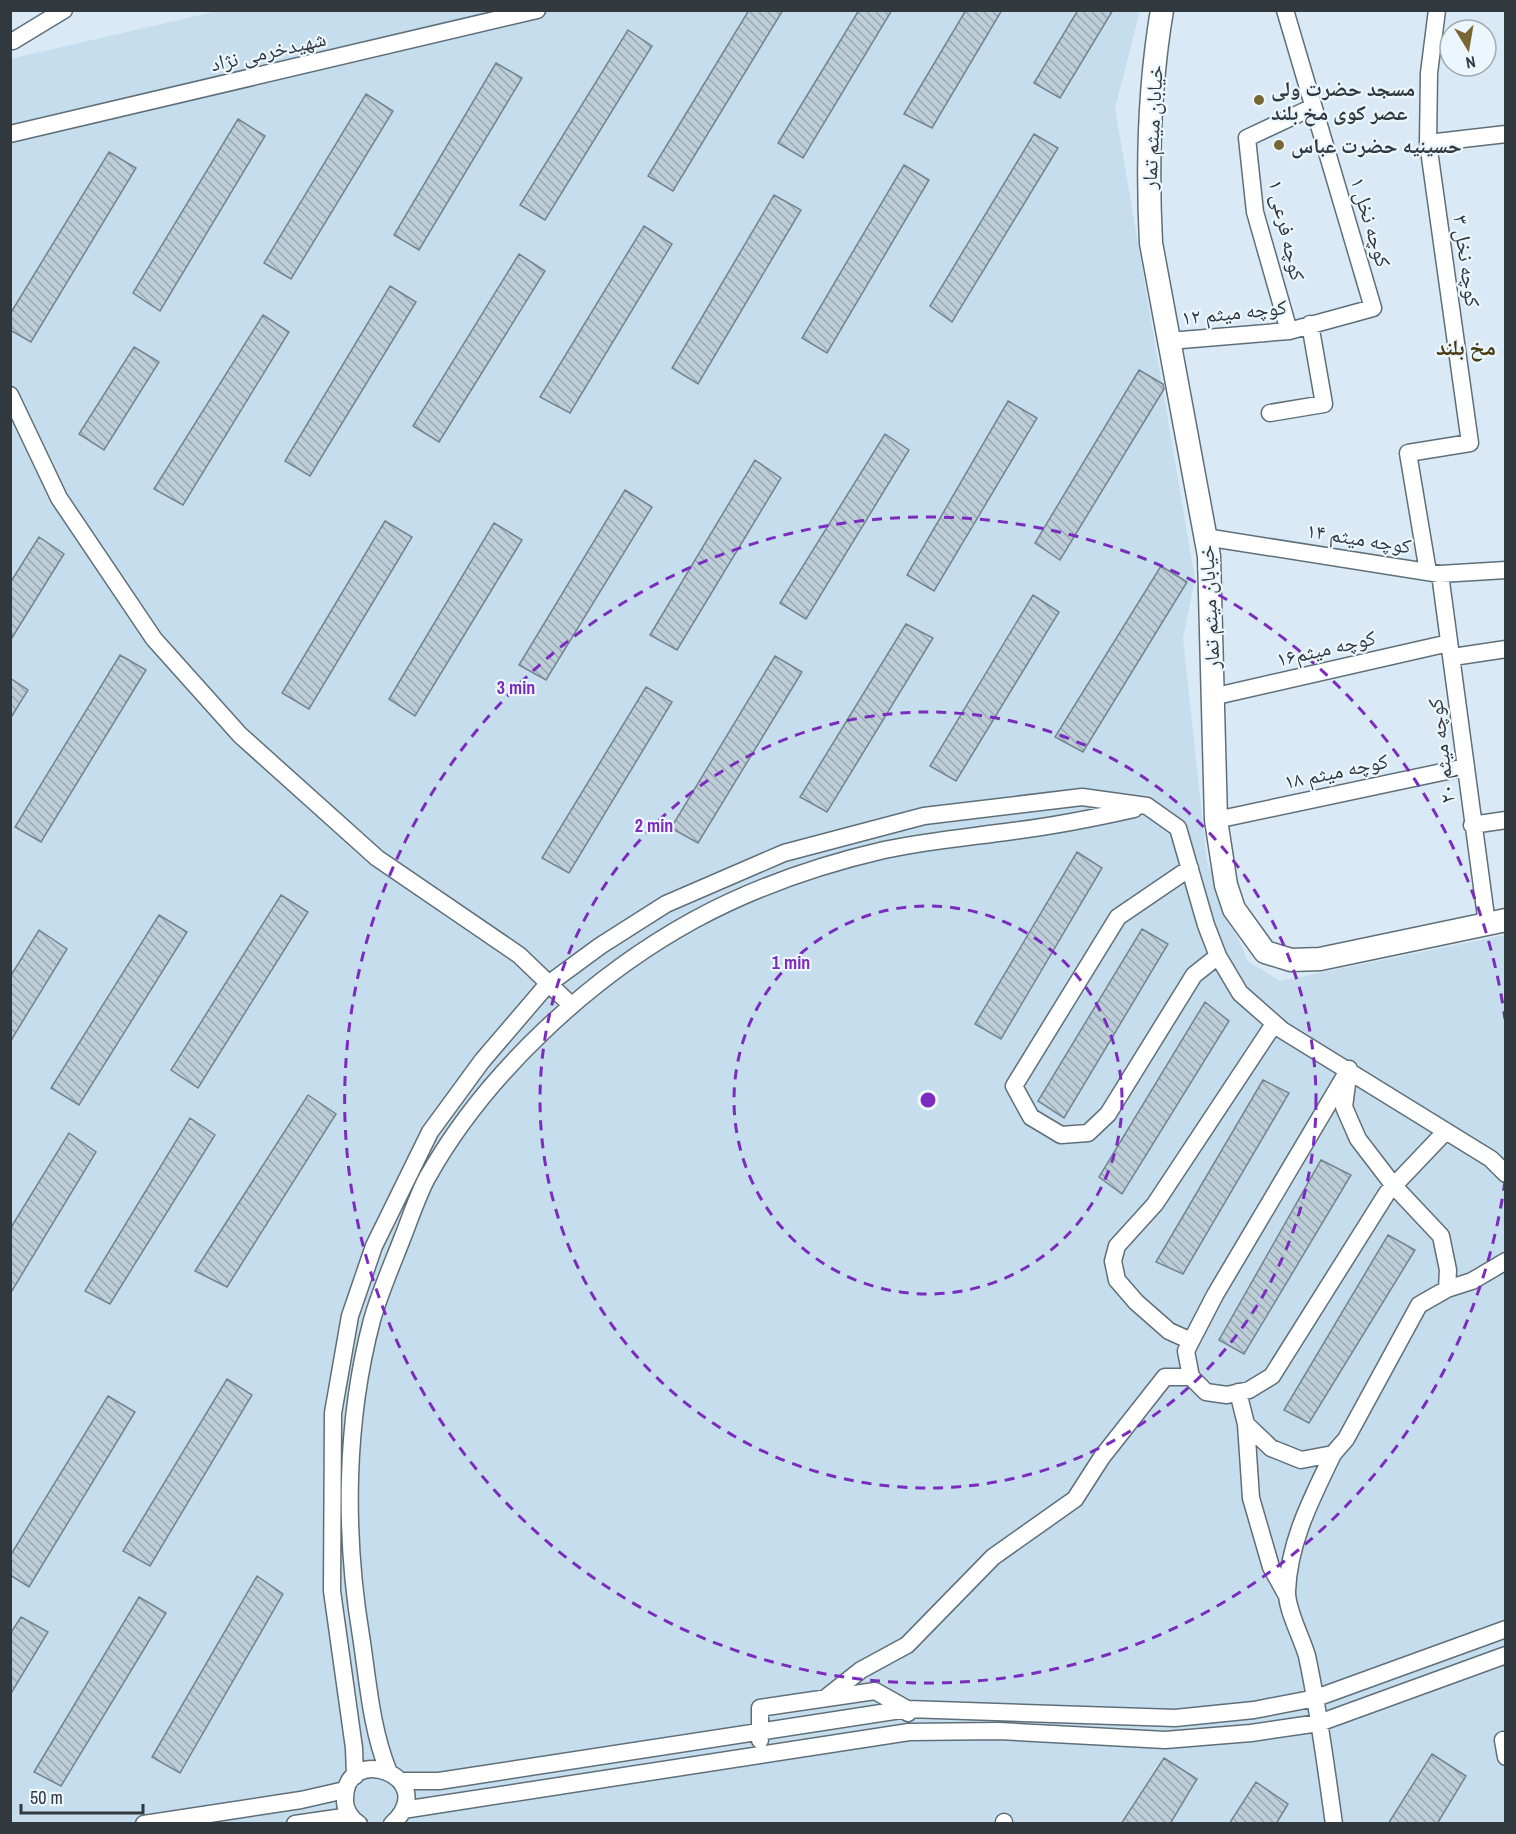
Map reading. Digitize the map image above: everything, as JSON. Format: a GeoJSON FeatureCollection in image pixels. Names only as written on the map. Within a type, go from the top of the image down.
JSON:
{"type":"FeatureCollection","features":[{"type":"Feature","properties":{"kind":"street","name":"شهیدخرمی نژاد"},"geometry":{"type":"LineString","coordinates":[[10,134],[537,10]]}},
{"type":"Feature","properties":{"kind":"street","name":"خیابان میثم تمار"},"geometry":{"type":"LineString","coordinates":[[1162,10],[1152,96],[1149,202],[1151,243],[1209,556],[1216,820],[1226,885],[1234,909],[1265,952],[1291,960],[1320,959],[1496,922]]}},
{"type":"Feature","properties":{"kind":"street","name":"کوچه نخل ۱"},"geometry":{"type":"LineString","coordinates":[[1285,10],[1373,308]]}},
{"type":"Feature","properties":{"kind":"street","name":"کوچه نخل ۳"},"geometry":{"type":"LineString","coordinates":[[1434,573],[1408,453],[1470,443],[1428,143],[1429,73],[1437,10]]}},
{"type":"Feature","properties":{"kind":"street"},"geometry":{"type":"LineString","coordinates":[[13,40],[54,13]]}},
{"type":"Feature","properties":{"kind":"street","name":"کوچه فرعی ۱"},"geometry":{"type":"LineString","coordinates":[[1289,331],[1255,212],[1247,138],[1313,107]]}},
{"type":"Feature","properties":{"kind":"street"},"geometry":{"type":"LineString","coordinates":[[1428,143],[1506,134]]}},
{"type":"Feature","properties":{"kind":"street","name":"کوچه میثم ۱۲"},"geometry":{"type":"LineString","coordinates":[[1169,341],[1289,331],[1373,308]]}},
{"type":"Feature","properties":{"kind":"street"},"geometry":{"type":"LineString","coordinates":[[1270,413],[1324,404],[1310,324]]}},
{"type":"Feature","properties":{"kind":"street"},"geometry":{"type":"LineString","coordinates":[[10,395],[59,498],[147,630],[240,735],[377,858],[519,955],[547,985],[571,1005]]}},
{"type":"Feature","properties":{"kind":"street","name":"کوچه میثم ۱۴"},"geometry":{"type":"LineString","coordinates":[[1205,537],[1434,573],[1506,570]]}},
{"type":"Feature","properties":{"kind":"street","name":"کوچه میثم ۲۰"},"geometry":{"type":"LineString","coordinates":[[1434,573],[1451,650],[1472,825],[1496,922]]}},
{"type":"Feature","properties":{"kind":"street","name":"کوچه میثم۱۶"},"geometry":{"type":"LineString","coordinates":[[1212,697],[1451,650],[1506,649]]}},
{"type":"Feature","properties":{"kind":"street","name":"کوچه میثم ۱۸"},"geometry":{"type":"LineString","coordinates":[[1216,820],[1466,767]]}},
{"type":"Feature","properties":{"kind":"street"},"geometry":{"type":"LineString","coordinates":[[355,1776],[354,1748],[332,1591],[333,1413],[350,1316],[374,1246],[430,1131],[482,1061],[547,985],[600,946],[666,904],[784,853],[924,816],[1082,797],[1147,806],[1178,828],[1218,956],[1240,993],[1274,1024],[1491,1159],[1506,1174]]}},
{"type":"Feature","properties":{"kind":"street"},"geometry":{"type":"LineString","coordinates":[[1147,806],[1086,819],[887,849],[820,867],[696,919],[627,962],[571,1005],[481,1097],[426,1180],[372,1320],[354,1415],[349,1543],[353,1588],[377,1742],[388,1770],[401,1781],[406,1798],[399,1818],[761,1753],[909,1732],[999,1731],[1165,1740],[1319,1723],[1506,1654]]}},
{"type":"Feature","properties":{"kind":"street"},"geometry":{"type":"LineString","coordinates":[[1472,825],[1506,820]]}},
{"type":"Feature","properties":{"kind":"street"},"geometry":{"type":"LineString","coordinates":[[1190,868],[1118,918],[1014,1086],[1031,1117],[1061,1135],[1088,1133],[1108,1114],[1194,975],[1218,956]]}},
{"type":"Feature","properties":{"kind":"street"},"geometry":{"type":"LineString","coordinates":[[1191,1341],[1169,1331],[1136,1302],[1117,1280],[1113,1261],[1117,1246],[1155,1204],[1274,1024]]}},
{"type":"Feature","properties":{"kind":"street"},"geometry":{"type":"LineString","coordinates":[[1349,1069],[1344,1107],[1358,1139],[1394,1186],[1441,1236],[1448,1270],[1447,1289]]}},
{"type":"Feature","properties":{"kind":"street"},"geometry":{"type":"LineString","coordinates":[[1349,1069],[1215,1295],[1186,1351],[1191,1377],[1206,1392],[1227,1395],[1249,1390],[1272,1376],[1386,1193],[1446,1131]]}},
{"type":"Feature","properties":{"kind":"street"},"geometry":{"type":"LineString","coordinates":[[1286,1594],[1292,1553],[1303,1517],[1333,1454],[1346,1439],[1419,1305],[1447,1289],[1472,1281],[1506,1261]]}},
{"type":"Feature","properties":{"kind":"street"},"geometry":{"type":"LineString","coordinates":[[350,1316],[372,1320]]}},
{"type":"Feature","properties":{"kind":"street"},"geometry":{"type":"LineString","coordinates":[[828,1696],[861,1670],[907,1646],[993,1557],[1076,1499],[1102,1457],[1165,1377],[1191,1377]]}},
{"type":"Feature","properties":{"kind":"street"},"geometry":{"type":"LineString","coordinates":[[1238,1392],[1246,1424],[1251,1498],[1271,1567],[1286,1594],[1306,1653],[1316,1698],[1334,1824]]}},
{"type":"Feature","properties":{"kind":"street"},"geometry":{"type":"LineString","coordinates":[[1246,1424],[1271,1448],[1301,1460],[1333,1454]]}},
{"type":"Feature","properties":{"kind":"street"},"geometry":{"type":"LineString","coordinates":[[332,1591],[353,1588]]}},
{"type":"Feature","properties":{"kind":"street"},"geometry":{"type":"LineString","coordinates":[[401,1781],[439,1781],[907,1709],[1175,1718],[1254,1710],[1316,1698],[1506,1629]]}},
{"type":"Feature","properties":{"kind":"street"},"geometry":{"type":"LineString","coordinates":[[761,1753],[758,1731],[760,1708],[875,1690],[907,1709]]}},
{"type":"Feature","properties":{"kind":"street"},"geometry":{"type":"LineString","coordinates":[[907,1709],[909,1732]]}},
{"type":"Feature","properties":{"kind":"street"},"geometry":{"type":"LineString","coordinates":[[295,1824],[355,1821],[345,1803],[345,1790],[355,1776],[370,1768],[388,1770]]}},
{"type":"Feature","properties":{"kind":"street"},"geometry":{"type":"LineString","coordinates":[[144,1824],[301,1800],[345,1790]]}},
{"type":"Feature","properties":{"kind":"shaded area"},"geometry":{"type":"Polygon","coordinates":[[[222,10],[1140,11],[1115,108],[1195,579],[1183,638],[1207,861],[1229,918],[1248,961],[1280,981],[1505,935],[1505,1823],[11,1823],[10,59],[222,10]]]}},
{"type":"Feature","properties":{"kind":"building"},"geometry":{"type":"Polygon","coordinates":[[[749,10],[783,10],[673,191],[648,176],[749,10]]]}},
{"type":"Feature","properties":{"kind":"building"},"geometry":{"type":"Polygon","coordinates":[[[859,10],[892,10],[803,158],[778,143],[859,10]]]}},
{"type":"Feature","properties":{"kind":"building"},"geometry":{"type":"Polygon","coordinates":[[[966,10],[1002,10],[932,128],[904,114],[966,10]]]}},
{"type":"Feature","properties":{"kind":"building"},"geometry":{"type":"Polygon","coordinates":[[[1078,10],[1113,10],[1060,98],[1034,83],[1078,10]]]}},
{"type":"Feature","properties":{"kind":"building"},"geometry":{"type":"Polygon","coordinates":[[[628,30],[652,46],[545,220],[520,205],[628,30]]]}},
{"type":"Feature","properties":{"kind":"building"},"geometry":{"type":"Polygon","coordinates":[[[496,63],[522,78],[419,250],[394,235],[496,63]]]}},
{"type":"Feature","properties":{"kind":"building"},"geometry":{"type":"Polygon","coordinates":[[[366,94],[393,111],[291,279],[264,263],[366,94]]]}},
{"type":"Feature","properties":{"kind":"building"},"geometry":{"type":"Polygon","coordinates":[[[238,119],[265,136],[160,311],[133,293],[238,119]]]}},
{"type":"Feature","properties":{"kind":"building"},"geometry":{"type":"Polygon","coordinates":[[[1034,134],[1058,148],[952,322],[930,306],[1034,134]]]}},
{"type":"Feature","properties":{"kind":"building"},"geometry":{"type":"Polygon","coordinates":[[[109,152],[136,168],[31,342],[10,330],[10,314],[109,152]]]}},
{"type":"Feature","properties":{"kind":"building"},"geometry":{"type":"Polygon","coordinates":[[[904,165],[929,180],[827,353],[802,338],[904,165]]]}},
{"type":"Feature","properties":{"kind":"building"},"geometry":{"type":"Polygon","coordinates":[[[774,195],[801,210],[698,384],[672,368],[774,195]]]}},
{"type":"Feature","properties":{"kind":"building"},"geometry":{"type":"Polygon","coordinates":[[[644,226],[672,244],[570,413],[540,397],[644,226]]]}},
{"type":"Feature","properties":{"kind":"building"},"geometry":{"type":"Polygon","coordinates":[[[519,254],[545,271],[439,442],[413,426],[519,254]]]}},
{"type":"Feature","properties":{"kind":"building"},"geometry":{"type":"Polygon","coordinates":[[[390,286],[416,302],[310,476],[285,461],[390,286]]]}},
{"type":"Feature","properties":{"kind":"building"},"geometry":{"type":"Polygon","coordinates":[[[263,315],[289,332],[183,505],[154,489],[263,315]]]}},
{"type":"Feature","properties":{"kind":"building"},"geometry":{"type":"Polygon","coordinates":[[[134,347],[159,362],[104,450],[79,434],[134,347]]]}},
{"type":"Feature","properties":{"kind":"building"},"geometry":{"type":"Polygon","coordinates":[[[1139,370],[1163,384],[1164,389],[1060,560],[1035,543],[1139,370]]]}},
{"type":"Feature","properties":{"kind":"building"},"geometry":{"type":"Polygon","coordinates":[[[1008,401],[1037,418],[934,591],[907,575],[1008,401]]]}},
{"type":"Feature","properties":{"kind":"building"},"geometry":{"type":"Polygon","coordinates":[[[885,434],[909,450],[806,619],[780,603],[885,434]]]}},
{"type":"Feature","properties":{"kind":"building"},"geometry":{"type":"Polygon","coordinates":[[[755,460],[781,478],[677,650],[650,635],[755,460]]]}},
{"type":"Feature","properties":{"kind":"building"},"geometry":{"type":"Polygon","coordinates":[[[625,490],[652,507],[546,680],[519,665],[625,490]]]}},
{"type":"Feature","properties":{"kind":"building"},"geometry":{"type":"Polygon","coordinates":[[[385,521],[412,537],[309,709],[282,693],[385,521]]]}},
{"type":"Feature","properties":{"kind":"building"},"geometry":{"type":"Polygon","coordinates":[[[494,523],[522,540],[415,716],[389,699],[494,523]]]}},
{"type":"Feature","properties":{"kind":"building"},"geometry":{"type":"Polygon","coordinates":[[[39,537],[64,554],[10,641],[10,583],[39,537]]]}},
{"type":"Feature","properties":{"kind":"building"},"geometry":{"type":"Polygon","coordinates":[[[1161,566],[1187,582],[1083,752],[1055,737],[1161,566]]]}},
{"type":"Feature","properties":{"kind":"building"},"geometry":{"type":"Polygon","coordinates":[[[1033,595],[1059,612],[956,781],[930,766],[1033,595]]]}},
{"type":"Feature","properties":{"kind":"building"},"geometry":{"type":"Polygon","coordinates":[[[906,624],[933,638],[827,812],[800,797],[906,624]]]}},
{"type":"Feature","properties":{"kind":"building"},"geometry":{"type":"Polygon","coordinates":[[[120,655],[146,670],[41,842],[15,827],[120,655]]]}},
{"type":"Feature","properties":{"kind":"building"},"geometry":{"type":"Polygon","coordinates":[[[775,656],[802,672],[698,843],[671,828],[775,656]]]}},
{"type":"Feature","properties":{"kind":"building"},"geometry":{"type":"Polygon","coordinates":[[[10,678],[28,690],[10,719],[10,678]]]}},
{"type":"Feature","properties":{"kind":"building"},"geometry":{"type":"Polygon","coordinates":[[[646,687],[672,702],[569,873],[542,858],[646,687]]]}},
{"type":"Feature","properties":{"kind":"building"},"geometry":{"type":"Polygon","coordinates":[[[1077,852],[1102,868],[1001,1039],[975,1024],[1077,852]]]}},
{"type":"Feature","properties":{"kind":"building"},"geometry":{"type":"Polygon","coordinates":[[[281,895],[308,912],[198,1088],[171,1070],[281,895]]]}},
{"type":"Feature","properties":{"kind":"building"},"geometry":{"type":"Polygon","coordinates":[[[159,915],[187,932],[79,1105],[51,1088],[159,915]]]}},
{"type":"Feature","properties":{"kind":"building"},"geometry":{"type":"Polygon","coordinates":[[[1142,929],[1168,944],[1064,1118],[1038,1101],[1142,929]]]}},
{"type":"Feature","properties":{"kind":"building"},"geometry":{"type":"Polygon","coordinates":[[[39,930],[67,949],[10,1042],[10,977],[39,930]]]}},
{"type":"Feature","properties":{"kind":"building"},"geometry":{"type":"Polygon","coordinates":[[[1205,1002],[1229,1021],[1122,1194],[1099,1177],[1205,1002]]]}},
{"type":"Feature","properties":{"kind":"building"},"geometry":{"type":"Polygon","coordinates":[[[1263,1080],[1289,1093],[1183,1274],[1156,1262],[1263,1080]]]}},
{"type":"Feature","properties":{"kind":"building"},"geometry":{"type":"Polygon","coordinates":[[[308,1095],[336,1114],[227,1287],[195,1271],[308,1095]]]}},
{"type":"Feature","properties":{"kind":"building"},"geometry":{"type":"Polygon","coordinates":[[[190,1118],[215,1135],[110,1304],[85,1291],[190,1118]]]}},
{"type":"Feature","properties":{"kind":"building"},"geometry":{"type":"Polygon","coordinates":[[[69,1133],[96,1152],[10,1294],[10,1229],[69,1133]]]}},
{"type":"Feature","properties":{"kind":"building"},"geometry":{"type":"Polygon","coordinates":[[[1321,1160],[1351,1175],[1244,1354],[1219,1340],[1321,1160]]]}},
{"type":"Feature","properties":{"kind":"building"},"geometry":{"type":"Polygon","coordinates":[[[1388,1235],[1415,1250],[1309,1423],[1284,1410],[1388,1235]]]}},
{"type":"Feature","properties":{"kind":"building"},"geometry":{"type":"Polygon","coordinates":[[[227,1379],[252,1395],[150,1566],[123,1551],[227,1379]]]}},
{"type":"Feature","properties":{"kind":"building"},"geometry":{"type":"Polygon","coordinates":[[[108,1396],[135,1412],[29,1587],[10,1575],[10,1556],[108,1396]]]}},
{"type":"Feature","properties":{"kind":"building"},"geometry":{"type":"Polygon","coordinates":[[[257,1576],[283,1594],[180,1773],[152,1757],[257,1576]]]}},
{"type":"Feature","properties":{"kind":"building"},"geometry":{"type":"Polygon","coordinates":[[[139,1597],[166,1613],[61,1786],[34,1772],[139,1597]]]}},
{"type":"Feature","properties":{"kind":"building"},"geometry":{"type":"Polygon","coordinates":[[[21,1617],[48,1632],[10,1695],[10,1634],[21,1617]]]}},
{"type":"Feature","properties":{"kind":"building"},"geometry":{"type":"Polygon","coordinates":[[[1432,1754],[1466,1776],[1437,1824],[1388,1824],[1432,1754]]]}},
{"type":"Feature","properties":{"kind":"building"},"geometry":{"type":"Polygon","coordinates":[[[1164,1758],[1197,1779],[1170,1824],[1121,1824],[1164,1758]]]}},
{"type":"Feature","properties":{"kind":"building"},"geometry":{"type":"Polygon","coordinates":[[[1256,1782],[1288,1804],[1276,1824],[1229,1824],[1256,1782]]]}},
{"type":"Feature","properties":{"kind":"place","name":"مسجد حضرت ولی عصر کوی مخ بلند"},"geometry":{"type":"Point","coordinates":[1259,100]}},
{"type":"Feature","properties":{"kind":"place","name":"حسینیه حضرت عباس"},"geometry":{"type":"Point","coordinates":[1279,145]}},
{"type":"Feature","properties":{"kind":"district","name":"مخ بلند"},"geometry":{"type":"Point","coordinates":[1466,347]}}]}
